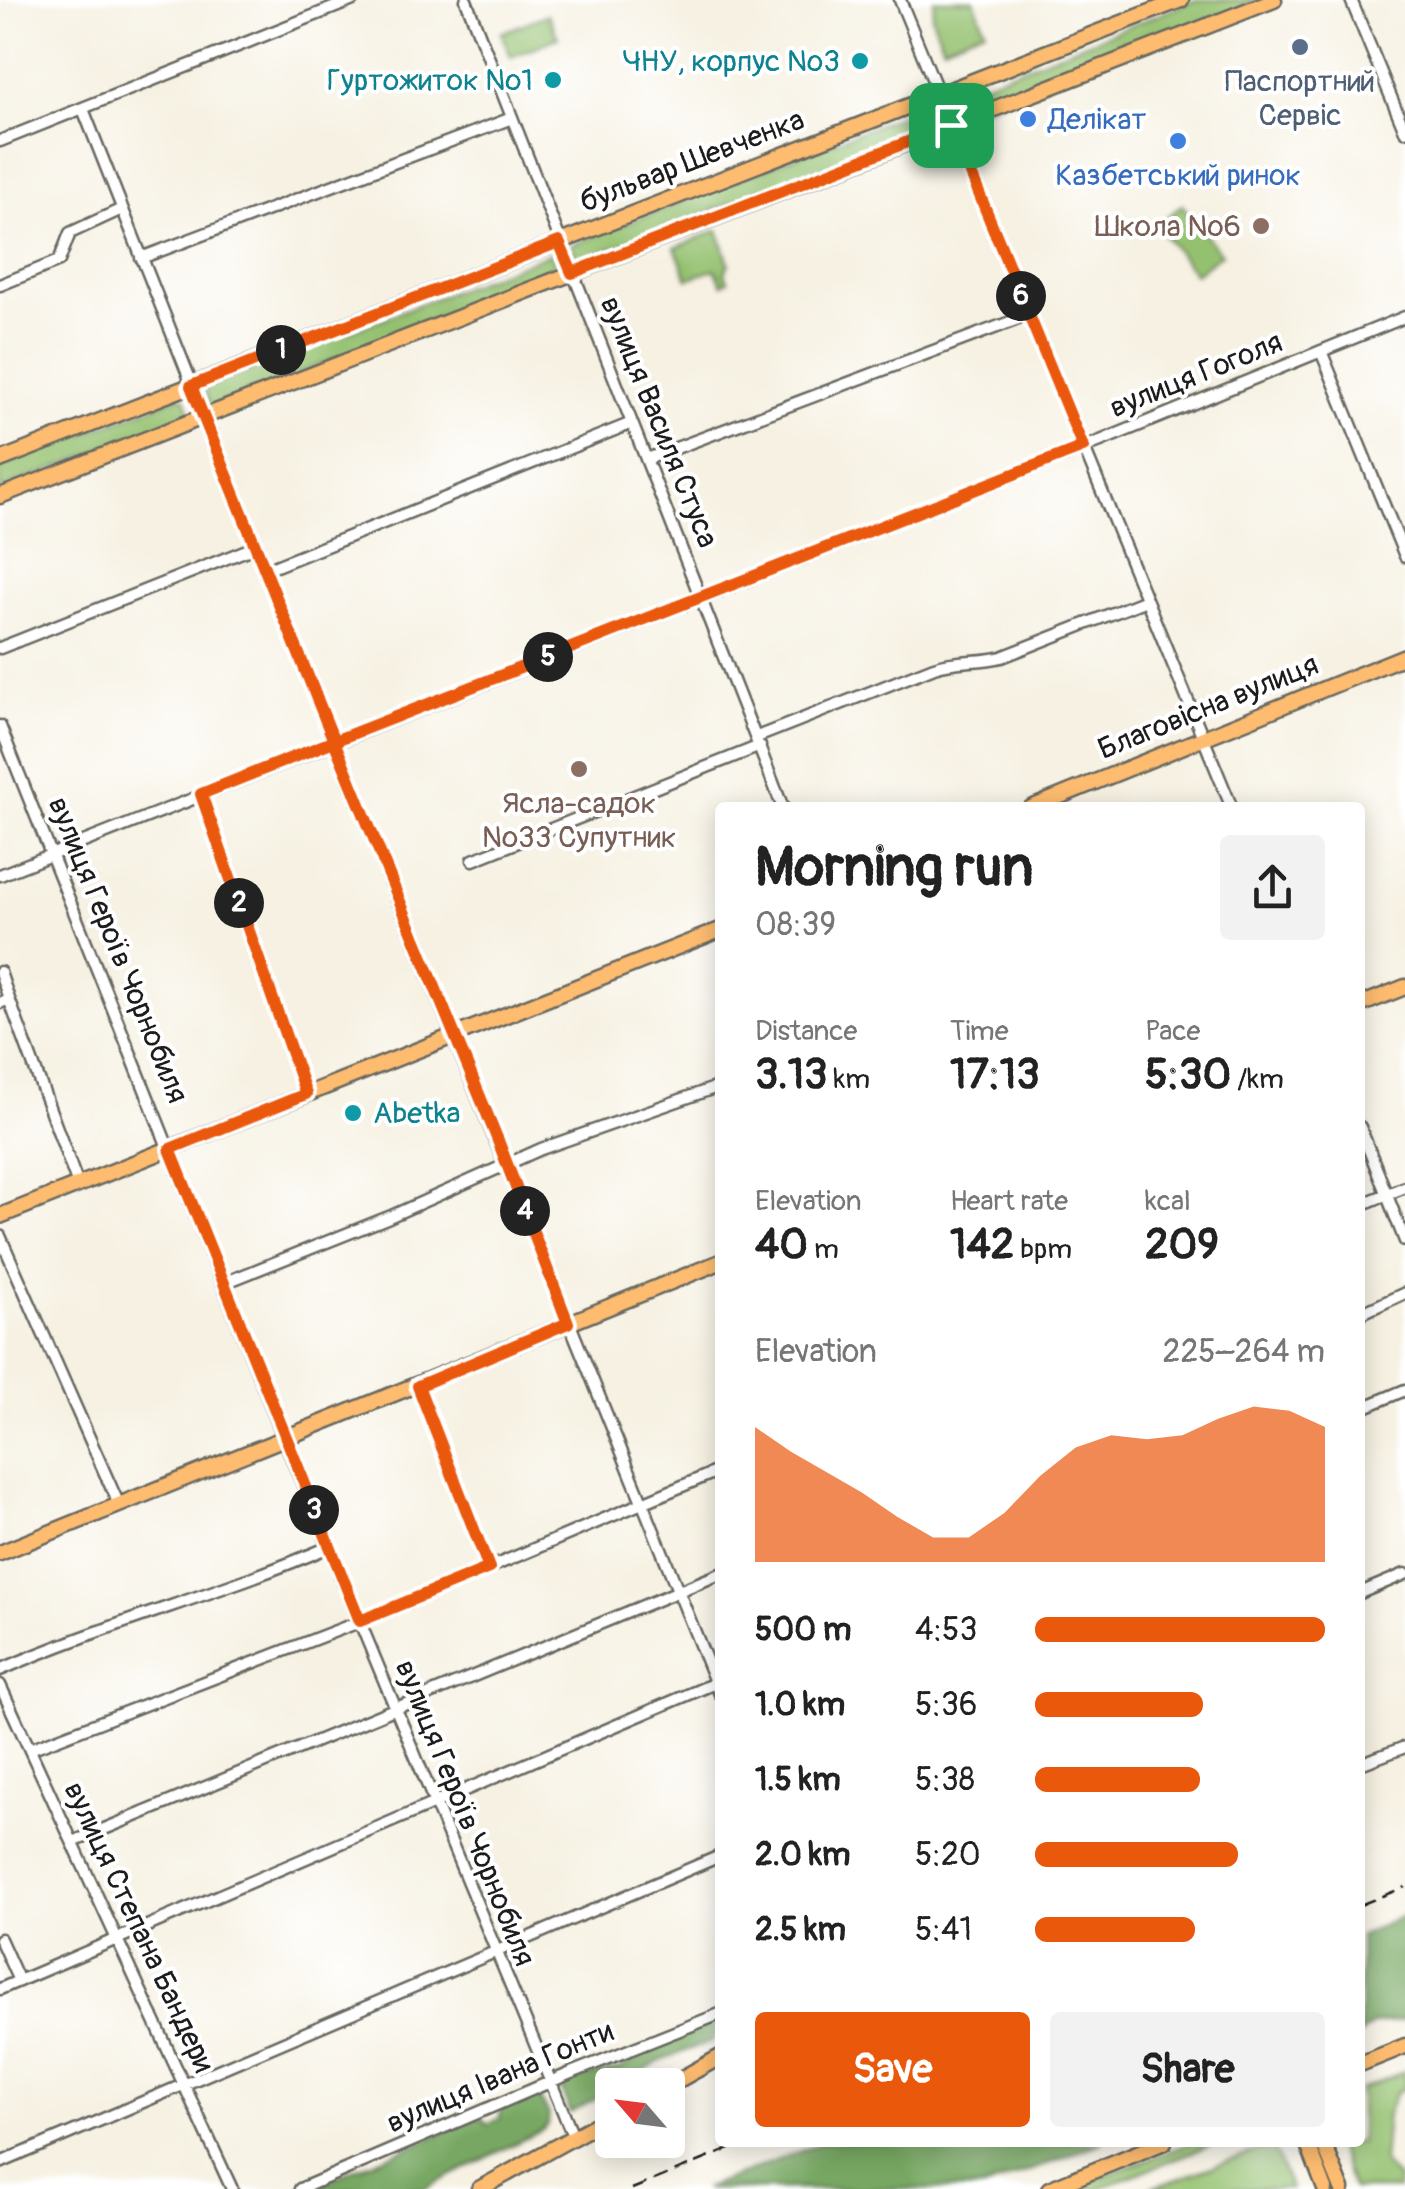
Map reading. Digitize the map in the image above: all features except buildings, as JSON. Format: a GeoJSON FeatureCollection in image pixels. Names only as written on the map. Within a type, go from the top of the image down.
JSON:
{"type":"FeatureCollection","features":[{"type":"Feature","properties":{"kind":"main road","name":"бульвар Шевченка"},"geometry":{"type":"LineString","coordinates":[[0,460],[1180,0]]}},
{"type":"Feature","properties":{"kind":"main road","name":"бульвар Шевченка"},"geometry":{"type":"LineString","coordinates":[[0,496],[1274,0]]}},
{"type":"Feature","properties":{"kind":"main road","name":"Благовісна вулиця"},"geometry":{"type":"LineString","coordinates":[[1046,802],[1405,656]]}},
{"type":"Feature","properties":{"kind":"main road"},"geometry":{"type":"LineString","coordinates":[[0,1216],[715,932]]}},
{"type":"Feature","properties":{"kind":"main road"},"geometry":{"type":"LineString","coordinates":[[1365,1003],[1405,987]]}},
{"type":"Feature","properties":{"kind":"main road"},"geometry":{"type":"LineString","coordinates":[[0,1553],[715,1264]]}},
{"type":"Feature","properties":{"kind":"main road"},"geometry":{"type":"LineString","coordinates":[[1365,2062],[1405,2046]]}},
{"type":"Feature","properties":{"kind":"main road"},"geometry":{"type":"LineString","coordinates":[[685,2077],[715,2060]]}},
{"type":"Feature","properties":{"kind":"main road"},"geometry":{"type":"LineString","coordinates":[[479,2189],[595,2126]]}},
{"type":"Feature","properties":{"kind":"main road"},"geometry":{"type":"LineString","coordinates":[[1048,2189],[1152,2147]]}},
{"type":"Feature","properties":{"kind":"main road"},"geometry":{"type":"LineString","coordinates":[[1308,2147],[1325,2189]]}},
{"type":"Feature","properties":{"kind":"main road"},"geometry":{"type":"LineString","coordinates":[[1326,2147],[1342,2189]]}},
{"type":"Feature","properties":{"kind":"street"},"geometry":{"type":"LineString","coordinates":[[0,141],[353,0]]}},
{"type":"Feature","properties":{"kind":"street","name":"вулиця Василя Стуса"},"geometry":{"type":"LineString","coordinates":[[466,0],[782,802]]}},
{"type":"Feature","properties":{"kind":"street"},"geometry":{"type":"LineString","coordinates":[[900,0],[1230,802]]}},
{"type":"Feature","properties":{"kind":"street"},"geometry":{"type":"LineString","coordinates":[[1352,0],[1405,131]]}},
{"type":"Feature","properties":{"kind":"street"},"geometry":{"type":"LineString","coordinates":[[83,109],[568,1323],[715,1679]]}},
{"type":"Feature","properties":{"kind":"street"},"geometry":{"type":"LineString","coordinates":[[141,258],[512,118]]}},
{"type":"Feature","properties":{"kind":"street"},"geometry":{"type":"LineString","coordinates":[[0,285],[59,261],[70,232],[122,209]]}},
{"type":"Feature","properties":{"kind":"street"},"geometry":{"type":"LineString","coordinates":[[648,460],[1029,314]]}},
{"type":"Feature","properties":{"kind":"street","name":"вулиця Гоголя"},"geometry":{"type":"LineString","coordinates":[[0,875],[1405,317]]}},
{"type":"Feature","properties":{"kind":"street"},"geometry":{"type":"LineString","coordinates":[[1321,351],[1405,556]]}},
{"type":"Feature","properties":{"kind":"street"},"geometry":{"type":"LineString","coordinates":[[266,570],[632,422]]}},
{"type":"Feature","properties":{"kind":"street"},"geometry":{"type":"LineString","coordinates":[[0,648],[257,546]]}},
{"type":"Feature","properties":{"kind":"street"},"geometry":{"type":"LineString","coordinates":[[473,860],[934,667],[962,659],[986,661],[1002,657],[1146,600]]}},
{"type":"Feature","properties":{"kind":"street","name":"вулиця Героїв Чорнобиля"},"geometry":{"type":"LineString","coordinates":[[0,726],[394,1710],[574,2138]]}},
{"type":"Feature","properties":{"kind":"street"},"geometry":{"type":"LineString","coordinates":[[201,794],[306,1094]]}},
{"type":"Feature","properties":{"kind":"street"},"geometry":{"type":"LineString","coordinates":[[0,972],[5,1001],[78,1185]]}},
{"type":"Feature","properties":{"kind":"street"},"geometry":{"type":"LineString","coordinates":[[224,1283],[389,1218],[541,1149],[715,1088]]}},
{"type":"Feature","properties":{"kind":"street"},"geometry":{"type":"LineString","coordinates":[[1365,1140],[1405,1241]]}},
{"type":"Feature","properties":{"kind":"street"},"geometry":{"type":"LineString","coordinates":[[1365,1203],[1405,1187]]}},
{"type":"Feature","properties":{"kind":"street"},"geometry":{"type":"LineString","coordinates":[[0,1236],[119,1505]]}},
{"type":"Feature","properties":{"kind":"street"},"geometry":{"type":"LineString","coordinates":[[1365,1312],[1405,1292]]}},
{"type":"Feature","properties":{"kind":"street"},"geometry":{"type":"LineString","coordinates":[[418,1386],[489,1568]]}},
{"type":"Feature","properties":{"kind":"street"},"geometry":{"type":"LineString","coordinates":[[1365,1406],[1405,1390]]}},
{"type":"Feature","properties":{"kind":"street"},"geometry":{"type":"LineString","coordinates":[[30,1749],[360,1621],[715,1472]]}},
{"type":"Feature","properties":{"kind":"street"},"geometry":{"type":"LineString","coordinates":[[0,1670],[329,1547]]}},
{"type":"Feature","properties":{"kind":"street"},"geometry":{"type":"LineString","coordinates":[[1365,1591],[1405,1574]]}},
{"type":"Feature","properties":{"kind":"street"},"geometry":{"type":"LineString","coordinates":[[73,1842],[715,1576]]}},
{"type":"Feature","properties":{"kind":"street","name":"вулиця Степана Бандери"},"geometry":{"type":"LineString","coordinates":[[0,1685],[232,2189]]}},
{"type":"Feature","properties":{"kind":"street"},"geometry":{"type":"LineString","coordinates":[[0,1989],[322,1849],[374,1831],[433,1802],[715,1687]]}},
{"type":"Feature","properties":{"kind":"street"},"geometry":{"type":"LineString","coordinates":[[1365,1762],[1405,1747]]}},
{"type":"Feature","properties":{"kind":"street"},"geometry":{"type":"LineString","coordinates":[[0,2163],[715,1858]]}},
{"type":"Feature","properties":{"kind":"street"},"geometry":{"type":"LineString","coordinates":[[0,1939],[19,1981]]}},
{"type":"Feature","properties":{"kind":"street","name":"вулиця Івана Гонти"},"geometry":{"type":"LineString","coordinates":[[300,2189],[715,2016]]}},
{"type":"Feature","properties":{"kind":"green space"},"geometry":{"type":"Polygon","coordinates":[[[934,0],[974,0],[985,29],[943,46],[932,17],[934,0]]]}},
{"type":"Feature","properties":{"kind":"green space"},"geometry":{"type":"Polygon","coordinates":[[[1196,0],[1260,0],[963,115],[954,100],[960,92],[1196,0]]]}},
{"type":"Feature","properties":{"kind":"green space"},"geometry":{"type":"Polygon","coordinates":[[[548,14],[558,38],[511,57],[501,33],[548,14]]]}},
{"type":"Feature","properties":{"kind":"green space"},"geometry":{"type":"Polygon","coordinates":[[[927,105],[935,126],[577,262],[571,245],[927,105]]]}},
{"type":"Feature","properties":{"kind":"green space"},"geometry":{"type":"Polygon","coordinates":[[[1182,205],[1221,254],[1195,274],[1157,226],[1182,205]]]}},
{"type":"Feature","properties":{"kind":"green space"},"geometry":{"type":"Polygon","coordinates":[[[718,230],[729,263],[725,273],[728,281],[722,284],[715,269],[688,279],[675,248],[718,230]]]}},
{"type":"Feature","properties":{"kind":"green space"},"geometry":{"type":"Polygon","coordinates":[[[551,253],[558,272],[213,407],[209,405],[204,388],[551,253]]]}},
{"type":"Feature","properties":{"kind":"green space"},"geometry":{"type":"Polygon","coordinates":[[[180,396],[185,398],[188,417],[0,490],[0,466],[180,396]]]}},
{"type":"Feature","properties":{"kind":"green space"},"geometry":{"type":"Polygon","coordinates":[[[1405,1915],[1405,2020],[1373,2024],[1365,2031],[1365,1934],[1405,1915]]]}},
{"type":"Feature","properties":{"kind":"green space"},"geometry":{"type":"Polygon","coordinates":[[[715,2018],[713,2041],[649,2068],[621,2068],[622,2059],[715,2018]]]}},
{"type":"Feature","properties":{"kind":"green space"},"geometry":{"type":"Polygon","coordinates":[[[1405,2071],[1405,2088],[1396,2092],[1387,2114],[1383,2164],[1398,2178],[1398,2189],[1353,2189],[1337,2147],[1365,2147],[1365,2088],[1405,2071]]]}},
{"type":"Feature","properties":{"kind":"green space"},"geometry":{"type":"Polygon","coordinates":[[[595,2074],[595,2099],[570,2113],[558,2082],[595,2074]]]}},
{"type":"Feature","properties":{"kind":"green space"},"geometry":{"type":"Polygon","coordinates":[[[536,2093],[549,2114],[544,2129],[424,2189],[307,2189],[480,2117],[488,2124],[500,2118],[500,2109],[536,2093]]]}},
{"type":"Feature","properties":{"kind":"green space"},"geometry":{"type":"Polygon","coordinates":[[[810,2147],[1091,2147],[984,2189],[703,2189],[810,2147]]]}},
{"type":"Feature","properties":{"kind":"green space"},"geometry":{"type":"Polygon","coordinates":[[[1180,2147],[1205,2147],[1098,2189],[1070,2189],[1180,2147]]]}},
{"type":"Feature","properties":{"kind":"green space"},"geometry":{"type":"Polygon","coordinates":[[[1272,2147],[1291,2189],[1148,2189],[1272,2147]]]}},
{"type":"Feature","properties":{"kind":"railway"},"geometry":{"type":"LineString","coordinates":[[1365,1903],[1405,1887]]}},
{"type":"Feature","properties":{"kind":"railway"},"geometry":{"type":"LineString","coordinates":[[632,2189],[735,2147]]}},
{"type":"Feature","properties":{"kind":"place","name":"Паспортний Сервіс"},"geometry":{"type":"Point","coordinates":[1300,47]}},
{"type":"Feature","properties":{"kind":"place","name":"ЧНУ, корпус №3"},"geometry":{"type":"Point","coordinates":[860,61]}},
{"type":"Feature","properties":{"kind":"place","name":"Гуртожиток №1"},"geometry":{"type":"Point","coordinates":[553,80]}},
{"type":"Feature","properties":{"kind":"place","name":"Делікат"},"geometry":{"type":"Point","coordinates":[1028,119]}},
{"type":"Feature","properties":{"kind":"place","name":"Казбетський ринок"},"geometry":{"type":"Point","coordinates":[1178,141]}},
{"type":"Feature","properties":{"kind":"place","name":"Школа №6"},"geometry":{"type":"Point","coordinates":[1261,226]}},
{"type":"Feature","properties":{"kind":"place","name":"Ясла-садок №33 Супутник"},"geometry":{"type":"Point","coordinates":[579,769]}},
{"type":"Feature","properties":{"kind":"place","name":"Abetka"},"geometry":{"type":"Point","coordinates":[353,1113]}},
{"type":"Feature","properties":{"kind":"route"},"geometry":{"type":"LineString","coordinates":[[951,125],[572,273],[559,242],[191,386],[334,741],[201,794],[306,1094],[170,1149],[360,1621],[489,1568],[418,1386],[568,1323],[497,1138],[334,741],[1083,447],[951,125]]}}]}
